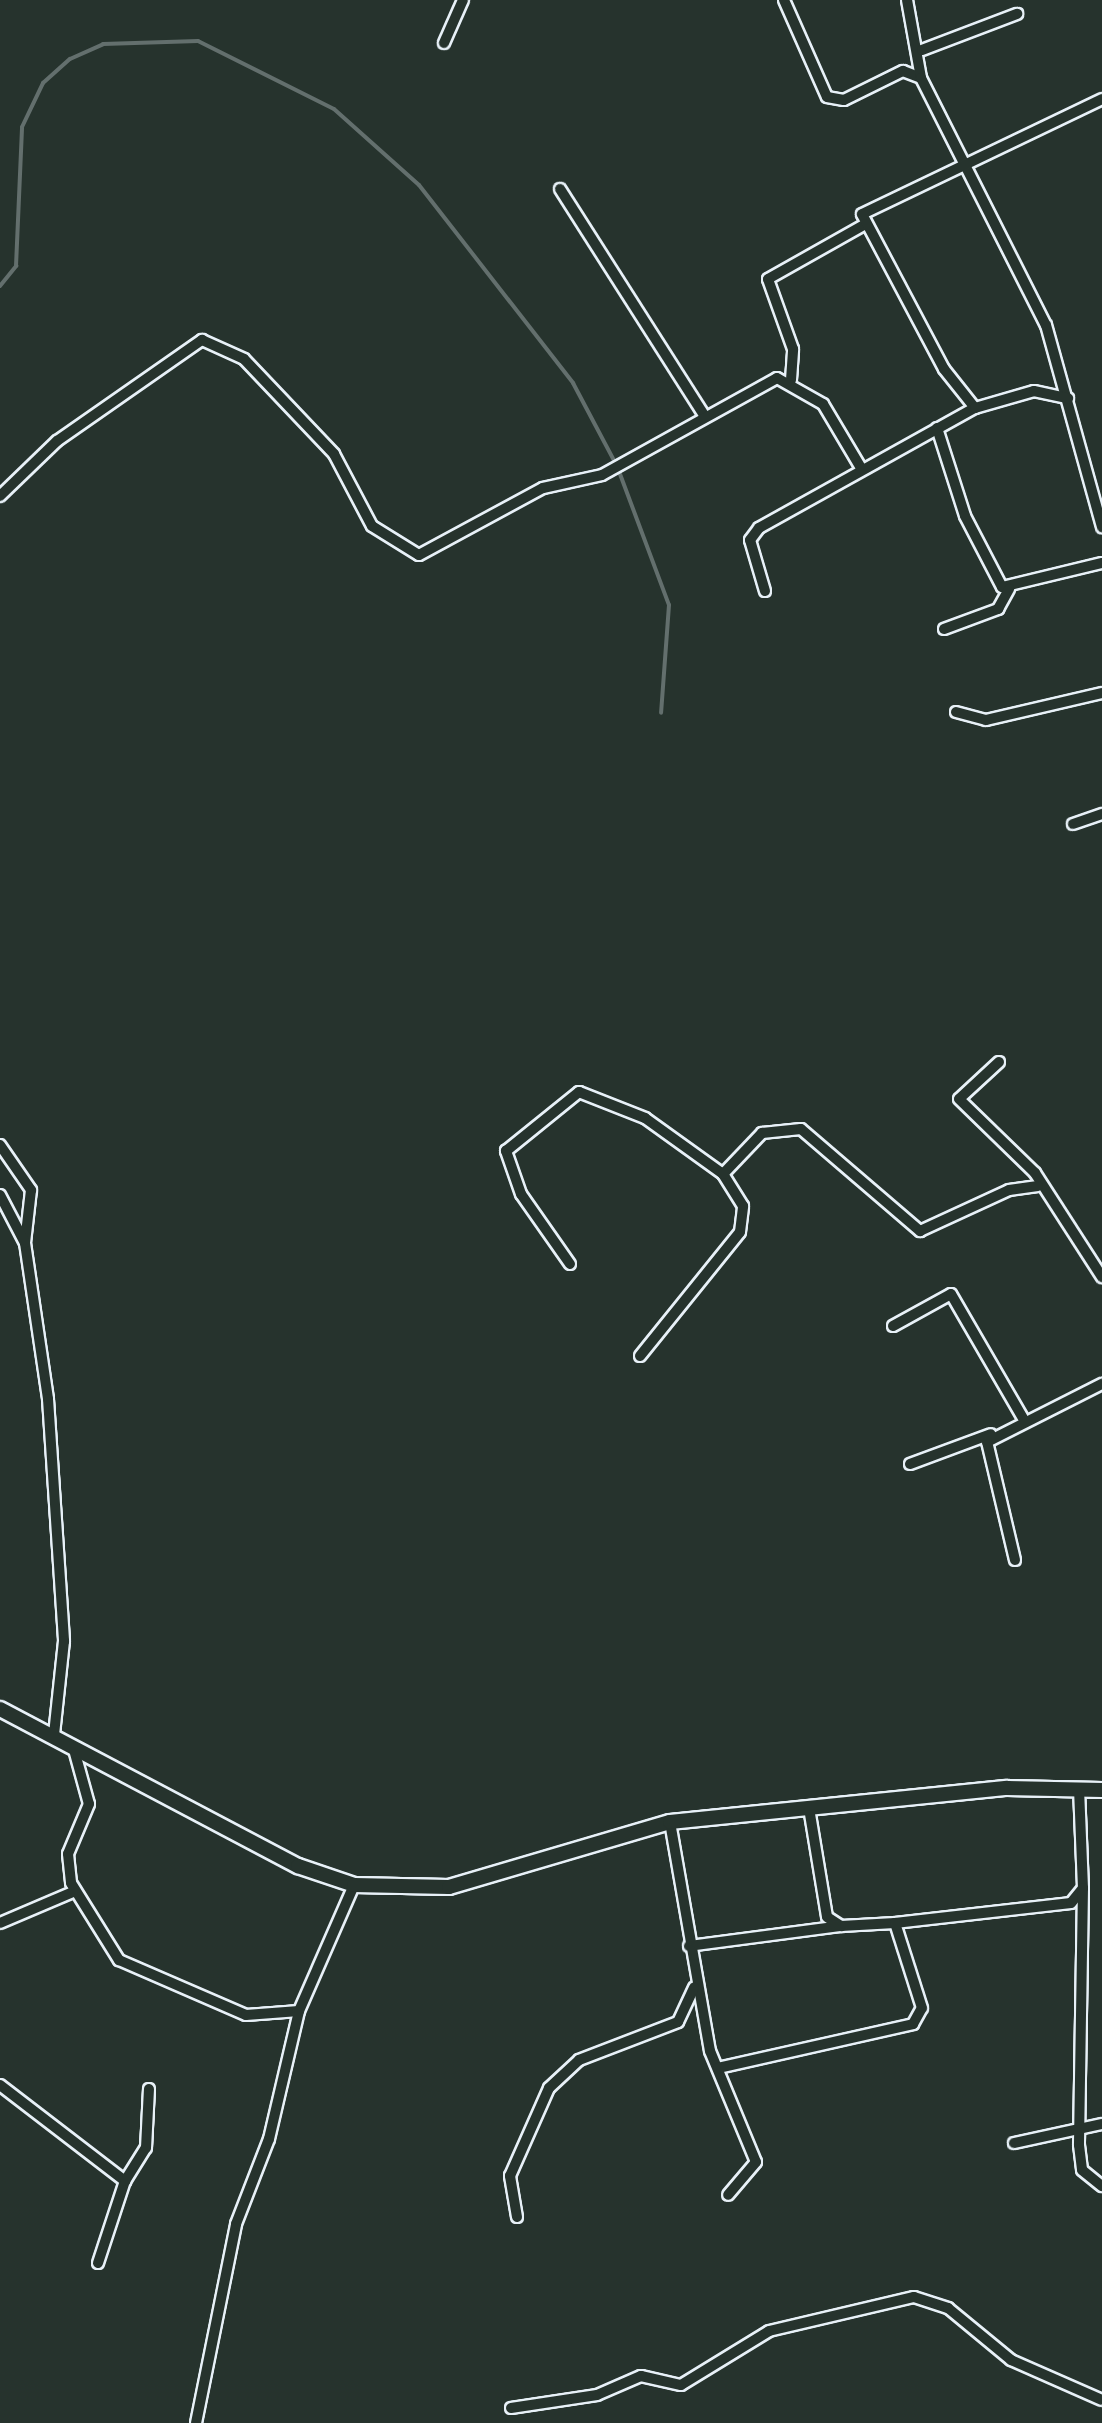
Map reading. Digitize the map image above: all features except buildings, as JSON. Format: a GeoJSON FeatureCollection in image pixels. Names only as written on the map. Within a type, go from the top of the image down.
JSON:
{"type":"FeatureCollection","features":[{"type":"Feature","properties":{"kind":"street"},"geometry":{"type":"LineString","coordinates":[[444,43],[463,0]]}},
{"type":"Feature","properties":{"kind":"street"},"geometry":{"type":"LineString","coordinates":[[784,0],[827,96],[844,100],[903,71],[921,78]]}},
{"type":"Feature","properties":{"kind":"street"},"geometry":{"type":"LineString","coordinates":[[907,0],[922,50],[921,78],[1046,325],[1102,527]]}},
{"type":"Feature","properties":{"kind":"street"},"geometry":{"type":"LineString","coordinates":[[922,50],[1017,14]]}},
{"type":"Feature","properties":{"kind":"street"},"geometry":{"type":"LineString","coordinates":[[791,380],[793,350],[768,279],[963,163],[1102,100]]}},
{"type":"Feature","properties":{"kind":"street"},"geometry":{"type":"LineString","coordinates":[[560,189],[704,415]]}},
{"type":"Feature","properties":{"kind":"street"},"geometry":{"type":"LineString","coordinates":[[863,219],[975,408]]}},
{"type":"Feature","properties":{"kind":"street"},"geometry":{"type":"LineString","coordinates":[[0,496],[57,441],[202,340],[244,359],[334,454],[372,526],[424,556],[537,491],[602,474],[704,415],[791,380]]}},
{"type":"Feature","properties":{"kind":"street"},"geometry":{"type":"LineString","coordinates":[[791,380],[832,416],[861,468]]}},
{"type":"Feature","properties":{"kind":"street"},"geometry":{"type":"LineString","coordinates":[[765,591],[750,540],[861,468],[975,408],[1048,391],[1064,382]]}},
{"type":"Feature","properties":{"kind":"street"},"geometry":{"type":"LineString","coordinates":[[1048,391],[1068,398]]}},
{"type":"Feature","properties":{"kind":"street"},"geometry":{"type":"LineString","coordinates":[[937,428],[978,546],[1009,590]]}},
{"type":"Feature","properties":{"kind":"street"},"geometry":{"type":"LineString","coordinates":[[944,629],[998,610],[1009,590],[1102,563]]}},
{"type":"Feature","properties":{"kind":"street"},"geometry":{"type":"LineString","coordinates":[[956,712],[986,720],[1102,693]]}},
{"type":"Feature","properties":{"kind":"street"},"geometry":{"type":"LineString","coordinates":[[1073,824],[1102,814]]}},
{"type":"Feature","properties":{"kind":"street"},"geometry":{"type":"LineString","coordinates":[[999,1062],[959,1098],[1038,1186],[1102,1278]]}},
{"type":"Feature","properties":{"kind":"street"},"geometry":{"type":"LineString","coordinates":[[570,1264],[522,1194],[506,1151],[579,1092],[633,1111],[723,1174],[743,1206],[740,1232],[640,1356]]}},
{"type":"Feature","properties":{"kind":"street"},"geometry":{"type":"LineString","coordinates":[[723,1174],[742,1144],[788,1126],[920,1231],[1009,1190],[1038,1186]]}},
{"type":"Feature","properties":{"kind":"street"},"geometry":{"type":"LineString","coordinates":[[0,1145],[31,1190],[26,1243],[64,1624],[54,1735]]}},
{"type":"Feature","properties":{"kind":"street"},"geometry":{"type":"LineString","coordinates":[[0,1195],[26,1243]]}},
{"type":"Feature","properties":{"kind":"street"},"geometry":{"type":"LineString","coordinates":[[893,1326],[951,1294],[1023,1418]]}},
{"type":"Feature","properties":{"kind":"street"},"geometry":{"type":"LineString","coordinates":[[910,1464],[992,1434],[1102,1384]]}},
{"type":"Feature","properties":{"kind":"street"},"geometry":{"type":"LineString","coordinates":[[992,1434],[985,1448],[1015,1560]]}},
{"type":"Feature","properties":{"kind":"street"},"geometry":{"type":"LineString","coordinates":[[0,1709],[73,1744],[298,1866],[354,1885],[462,1884],[670,1822],[1079,1788],[1102,1790]]}},
{"type":"Feature","properties":{"kind":"street"},"geometry":{"type":"LineString","coordinates":[[73,1744],[73,1767],[90,1792],[68,1854],[73,1892],[119,1960],[141,1974],[246,2015],[299,2011]]}},
{"type":"Feature","properties":{"kind":"street"},"geometry":{"type":"LineString","coordinates":[[1079,1788],[1083,1888],[1079,2127],[1082,2170],[1102,2186]]}},
{"type":"Feature","properties":{"kind":"street"},"geometry":{"type":"LineString","coordinates":[[810,1808],[823,1908],[841,1926]]}},
{"type":"Feature","properties":{"kind":"street"},"geometry":{"type":"LineString","coordinates":[[670,1822],[695,1986],[718,2068],[756,2162],[728,2194]]}},
{"type":"Feature","properties":{"kind":"street"},"geometry":{"type":"LineString","coordinates":[[196,2423],[208,2333],[299,2011],[354,1885]]}},
{"type":"Feature","properties":{"kind":"street"},"geometry":{"type":"LineString","coordinates":[[689,1946],[841,1926],[1048,1908],[1083,1888]]}},
{"type":"Feature","properties":{"kind":"street"},"geometry":{"type":"LineString","coordinates":[[0,1924],[73,1892]]}},
{"type":"Feature","properties":{"kind":"street"},"geometry":{"type":"LineString","coordinates":[[718,2068],[913,2024],[922,2008],[895,1923]]}},
{"type":"Feature","properties":{"kind":"street"},"geometry":{"type":"LineString","coordinates":[[517,2218],[510,2176],[549,2088],[579,2060],[678,2022],[695,1986]]}},
{"type":"Feature","properties":{"kind":"street"},"geometry":{"type":"LineString","coordinates":[[0,2085],[124,2180]]}},
{"type":"Feature","properties":{"kind":"street"},"geometry":{"type":"LineString","coordinates":[[98,2262],[124,2180],[146,2148],[149,2089]]}},
{"type":"Feature","properties":{"kind":"street"},"geometry":{"type":"LineString","coordinates":[[1014,2143],[1102,2124]]}},
{"type":"Feature","properties":{"kind":"street"},"geometry":{"type":"LineString","coordinates":[[511,2408],[582,2399],[641,2376],[681,2385],[769,2332],[914,2297],[948,2308],[1011,2360],[1102,2400]]}},
{"type":"Feature","properties":{"kind":"waterway"},"geometry":{"type":"LineString","coordinates":[[0,286],[16,266],[22,127],[43,83],[70,59],[103,44],[198,41],[334,109],[419,185],[573,383],[617,466],[669,605],[661,713]]}}]}
